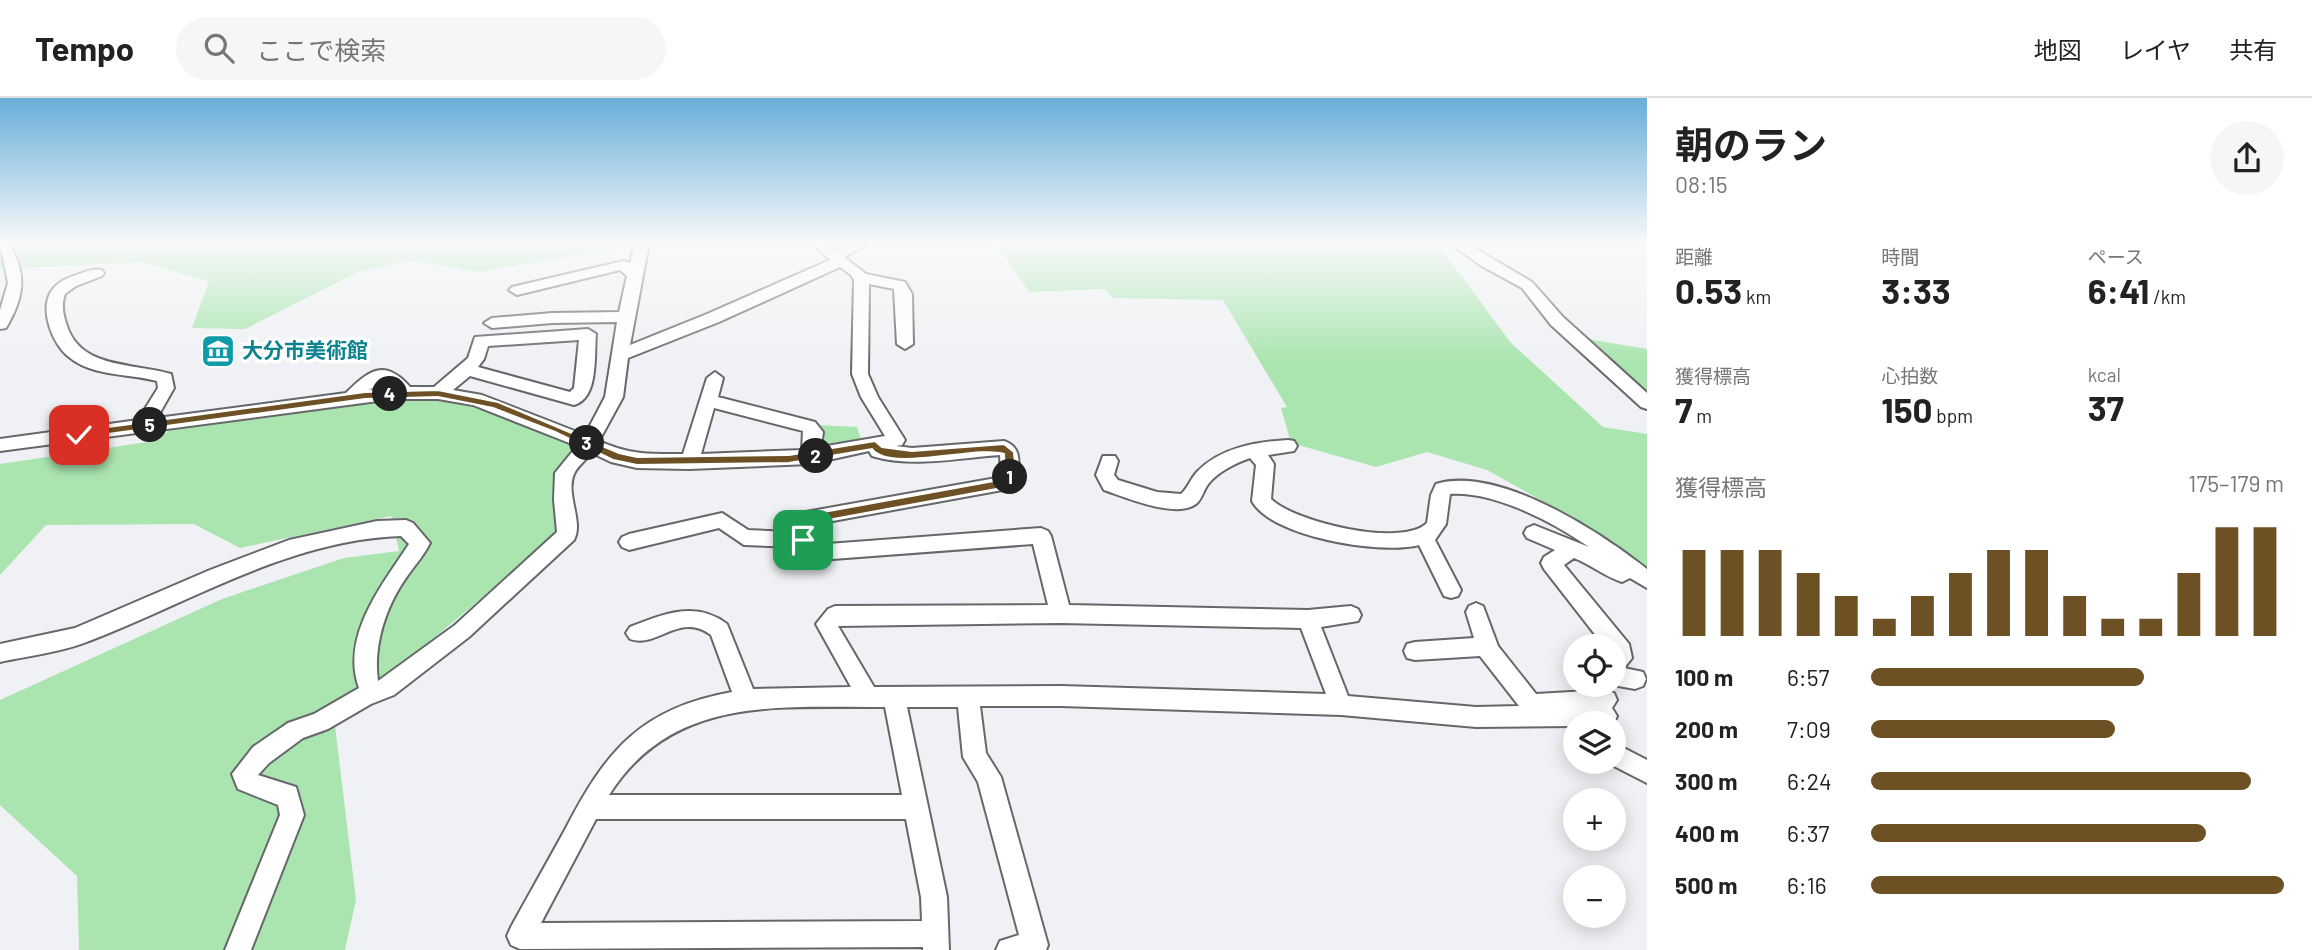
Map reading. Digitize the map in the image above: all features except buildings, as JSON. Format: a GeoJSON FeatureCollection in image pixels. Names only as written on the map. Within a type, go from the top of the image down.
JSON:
{"type":"FeatureCollection","features":[{"type":"Feature","properties":{"kind":"street"},"geometry":{"type":"LineString","coordinates":[[0,324],[14,293],[15,283]]}},
{"type":"Feature","properties":{"kind":"street"},"geometry":{"type":"LineString","coordinates":[[0,458],[128,440],[143,435],[166,388],[166,378],[155,374],[104,369],[76,353],[59,332],[53,303],[55,294],[61,287],[72,283]]}},
{"type":"Feature","properties":{"kind":"street"},"geometry":{"type":"LineString","coordinates":[[517,290],[547,283]]}},
{"type":"Feature","properties":{"kind":"street"},"geometry":{"type":"LineString","coordinates":[[238,950],[292,815],[288,795],[270,792],[246,781],[244,774],[261,755],[296,730],[336,713],[371,692],[386,688],[462,631],[567,535],[563,500],[565,474],[589,444],[614,397],[633,283]]}},
{"type":"Feature","properties":{"kind":"street"},"geometry":{"type":"LineString","coordinates":[[620,355],[713,318],[787,283]]}},
{"type":"Feature","properties":{"kind":"street"},"geometry":{"type":"LineString","coordinates":[[0,445],[352,397],[438,393],[495,404],[627,460],[690,462],[810,457],[875,445],[896,440],[860,374],[860,325],[864,299],[862,283]]}},
{"type":"Feature","properties":{"kind":"street"},"geometry":{"type":"LineString","coordinates":[[888,283],[900,285],[904,294],[905,344]]}},
{"type":"Feature","properties":{"kind":"street"},"geometry":{"type":"LineString","coordinates":[[1523,283],[1557,321],[1647,403]]}},
{"type":"Feature","properties":{"kind":"street"},"geometry":{"type":"LineString","coordinates":[[492,323],[552,318],[626,317]]}},
{"type":"Feature","properties":{"kind":"street"},"geometry":{"type":"LineString","coordinates":[[438,393],[467,370],[476,359],[481,341],[588,334],[582,390],[574,399],[467,370]]}},
{"type":"Feature","properties":{"kind":"street"},"geometry":{"type":"LineString","coordinates":[[690,462],[715,378]]}},
{"type":"Feature","properties":{"kind":"street"},"geometry":{"type":"LineString","coordinates":[[708,401],[809,426],[814,432],[810,457]]}},
{"type":"Feature","properties":{"kind":"street"},"geometry":{"type":"LineString","coordinates":[[875,445],[878,451],[912,455],[1004,448],[1009,452],[1010,477],[1002,484],[800,520],[806,553],[1041,536],[1061,614]]}},
{"type":"Feature","properties":{"kind":"street"},"geometry":{"type":"LineString","coordinates":[[1108,461],[1105,475],[1111,485],[1141,495],[1182,501],[1193,495],[1203,477],[1225,461],[1253,449],[1288,446]]}},
{"type":"Feature","properties":{"kind":"street"},"geometry":{"type":"LineString","coordinates":[[1253,449],[1265,464],[1261,501],[1268,512],[1363,540],[1410,541],[1433,532],[1437,525],[1441,491],[1451,486],[1461,487],[1496,495],[1544,512],[1601,543],[1647,580]]}},
{"type":"Feature","properties":{"kind":"street"},"geometry":{"type":"LineString","coordinates":[[629,542],[722,520],[744,537],[803,540]]}},
{"type":"Feature","properties":{"kind":"street"},"geometry":{"type":"LineString","coordinates":[[0,653],[78,636],[289,548],[377,529],[406,528],[420,543],[415,555],[401,570],[382,603],[367,640],[368,686],[371,692]]}},
{"type":"Feature","properties":{"kind":"street"},"geometry":{"type":"LineString","coordinates":[[1534,533],[1602,561],[1647,592]]}},
{"type":"Feature","properties":{"kind":"street"},"geometry":{"type":"LineString","coordinates":[[1424,537],[1451,590]]}},
{"type":"Feature","properties":{"kind":"street"},"geometry":{"type":"LineString","coordinates":[[1573,549],[1555,558],[1551,565],[1607,634]]}},
{"type":"Feature","properties":{"kind":"street"},"geometry":{"type":"LineString","coordinates":[[1476,612],[1487,646],[1531,704]]}},
{"type":"Feature","properties":{"kind":"street"},"geometry":{"type":"LineString","coordinates":[[868,697],[826,624],[835,615],[1061,614],[1308,619],[1351,615]]}},
{"type":"Feature","properties":{"kind":"street"},"geometry":{"type":"LineString","coordinates":[[637,633],[676,619],[703,620],[714,624],[720,630],[746,699]]}},
{"type":"Feature","properties":{"kind":"street"},"geometry":{"type":"LineString","coordinates":[[1308,619],[1341,705]]}},
{"type":"Feature","properties":{"kind":"street"},"geometry":{"type":"LineString","coordinates":[[1415,651],[1487,646]]}},
{"type":"Feature","properties":{"kind":"street"},"geometry":{"type":"LineString","coordinates":[[894,697],[934,897],[936,942],[520,936],[608,775],[648,734],[690,712],[746,699],[868,697],[894,697],[968,699],[1061,696],[1341,705],[1476,717],[1593,697]]}},
{"type":"Feature","properties":{"kind":"street"},"geometry":{"type":"LineString","coordinates":[[1502,706],[1586,697]]}},
{"type":"Feature","properties":{"kind":"street"},"geometry":{"type":"LineString","coordinates":[[968,699],[975,757],[989,778],[1035,945],[1009,950]]}},
{"type":"Feature","properties":{"kind":"street"},"geometry":{"type":"LineString","coordinates":[[1626,761],[1647,772]]}},
{"type":"Feature","properties":{"kind":"street"},"geometry":{"type":"LineString","coordinates":[[590,807],[916,807]]}},
{"type":"Feature","properties":{"kind":"green space"},"geometry":{"type":"Polygon","coordinates":[[[208,283],[337,283],[245,329],[192,328],[208,283]]]}},
{"type":"Feature","properties":{"kind":"green space"},"geometry":{"type":"Polygon","coordinates":[[[1023,283],[1466,283],[1511,343],[1603,427],[1647,434],[1647,570],[1596,531],[1487,470],[1427,452],[1376,467],[1291,443],[1281,408],[1287,407],[1223,300],[1113,298],[1105,289],[1029,292],[1023,283]]]}},
{"type":"Feature","properties":{"kind":"green space"},"geometry":{"type":"Polygon","coordinates":[[[1581,338],[1647,349],[1647,394],[1581,338]]]}},
{"type":"Feature","properties":{"kind":"green space"},"geometry":{"type":"Polygon","coordinates":[[[436,398],[487,407],[574,444],[556,477],[559,527],[553,546],[503,580],[383,681],[333,709],[356,900],[345,950],[79,950],[77,876],[0,805],[0,700],[222,599],[344,558],[399,551],[391,516],[240,548],[194,524],[46,525],[0,575],[0,464],[154,441],[174,427],[364,400],[436,398]]]}},
{"type":"Feature","properties":{"kind":"green space"},"geometry":{"type":"Polygon","coordinates":[[[819,425],[857,427],[861,439],[819,445],[819,425]]]}},
{"type":"Feature","properties":{"kind":"place","name":"大分市美術館"},"geometry":{"type":"Point","coordinates":[218,351]}},
{"type":"Feature","properties":{"kind":"route"},"geometry":{"type":"LineString","coordinates":[[79,435],[365,395],[438,393],[495,404],[627,460],[667,462],[789,459],[875,445],[878,451],[912,455],[995,448],[1004,448],[1009,452],[1010,477],[1002,484],[800,520],[803,540]]}}]}
